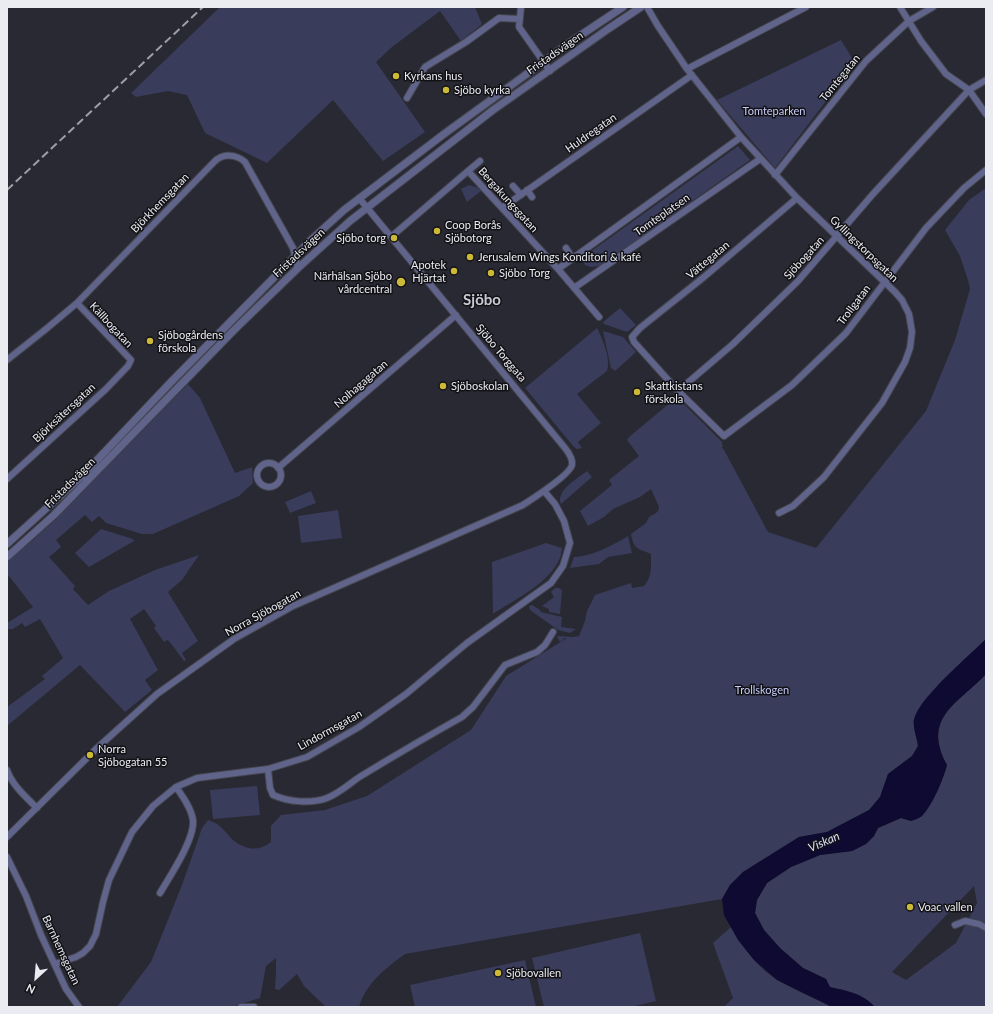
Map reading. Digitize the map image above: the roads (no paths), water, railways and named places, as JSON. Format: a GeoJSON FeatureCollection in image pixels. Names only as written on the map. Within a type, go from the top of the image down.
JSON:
{"type":"FeatureCollection","features":[{"type":"Feature","properties":{"kind":"street"},"geometry":{"type":"LineString","coordinates":[[521,7],[519,27],[550,70]]}},
{"type":"Feature","properties":{"kind":"street","name":"Fristadsvägen"},"geometry":{"type":"LineString","coordinates":[[7,544],[81,477],[171,382],[344,210],[444,134],[544,61],[623,7]]}},
{"type":"Feature","properties":{"kind":"street","name":"Fristadsvägen"},"geometry":{"type":"LineString","coordinates":[[7,557],[54,515],[233,331],[298,268],[350,221],[493,110],[641,7]]}},
{"type":"Feature","properties":{"kind":"street","name":"Gyllingstorpsgatan"},"geometry":{"type":"LineString","coordinates":[[647,7],[687,69],[740,137],[797,198],[902,300],[908,314],[912,332],[910,348],[905,362],[882,403],[824,477],[793,506],[779,513]]}},
{"type":"Feature","properties":{"kind":"street"},"geometry":{"type":"LineString","coordinates":[[687,69],[806,7]]}},
{"type":"Feature","properties":{"kind":"street"},"geometry":{"type":"LineString","coordinates":[[900,7],[921,42],[946,74],[969,90],[986,114]]}},
{"type":"Feature","properties":{"kind":"street","name":"Tomtegatan"},"geometry":{"type":"LineString","coordinates":[[775,175],[866,61],[909,21],[933,7]]}},
{"type":"Feature","properties":{"kind":"street"},"geometry":{"type":"LineString","coordinates":[[407,98],[425,67],[499,18],[520,19]]}},
{"type":"Feature","properties":{"kind":"street","name":"Huldregatan"},"geometry":{"type":"LineString","coordinates":[[502,208],[692,75]]}},
{"type":"Feature","properties":{"kind":"street","name":"Sjöbogatan"},"geometry":{"type":"LineString","coordinates":[[678,391],[733,344],[792,286],[873,194],[969,90],[986,80]]}},
{"type":"Feature","properties":{"kind":"street","name":"Tomteplatsen"},"geometry":{"type":"LineString","coordinates":[[558,269],[740,137]]}},
{"type":"Feature","properties":{"kind":"street","name":"Björkhemsgatan"},"geometry":{"type":"LineString","coordinates":[[7,360],[77,303],[217,159],[233,155],[240,158],[244,162],[293,248],[298,268]]}},
{"type":"Feature","properties":{"kind":"street","name":"Tomteplatsen"},"geometry":{"type":"LineString","coordinates":[[574,288],[760,159]]}},
{"type":"Feature","properties":{"kind":"street"},"geometry":{"type":"LineString","coordinates":[[468,171],[480,161]]}},
{"type":"Feature","properties":{"kind":"street","name":"Trollgatan"},"geometry":{"type":"LineString","coordinates":[[678,391],[724,436],[792,385],[846,333],[883,282],[926,228],[964,188],[986,170]]}},
{"type":"Feature","properties":{"kind":"street","name":"Bergakungsgatan"},"geometry":{"type":"LineString","coordinates":[[392,236],[468,171],[558,269],[598,317]]}},
{"type":"Feature","properties":{"kind":"street"},"geometry":{"type":"LineString","coordinates":[[513,186],[521,195]]}},
{"type":"Feature","properties":{"kind":"street"},"geometry":{"type":"LineString","coordinates":[[527,190],[532,197]]}},
{"type":"Feature","properties":{"kind":"street","name":"Sjöbo Torggata"},"geometry":{"type":"LineString","coordinates":[[359,198],[503,370],[566,448],[572,461],[570,469]]}},
{"type":"Feature","properties":{"kind":"street","name":"Vättegatan"},"geometry":{"type":"LineString","coordinates":[[678,391],[634,342],[632,337],[640,328],[704,277],[797,198]]}},
{"type":"Feature","properties":{"kind":"street"},"geometry":{"type":"LineString","coordinates":[[566,248],[573,259]]}},
{"type":"Feature","properties":{"kind":"street","name":"Källbogatan"},"geometry":{"type":"LineString","coordinates":[[77,303],[131,360]]}},
{"type":"Feature","properties":{"kind":"street","name":"Nolhagagatan"},"geometry":{"type":"LineString","coordinates":[[278,468],[456,315]]}},
{"type":"Feature","properties":{"kind":"street","name":"Björksätersgatan"},"geometry":{"type":"LineString","coordinates":[[7,479],[106,389],[128,366],[131,360]]}},
{"type":"Feature","properties":{"kind":"street","name":"Norra Sjöbogatan"},"geometry":{"type":"LineString","coordinates":[[7,837],[96,749],[157,694],[234,639],[293,606],[523,505],[544,491],[570,469]]}},
{"type":"Feature","properties":{"kind":"street","name":"Lindormsgatan"},"geometry":{"type":"LineString","coordinates":[[55,964],[76,957],[90,946],[98,927],[102,902],[109,880],[132,832],[153,806],[176,787],[197,778],[268,769],[307,757],[359,728],[406,694],[467,643],[551,583],[563,566],[570,543],[564,521],[555,504],[544,491]]}},
{"type":"Feature","properties":{"kind":"street"},"geometry":{"type":"LineString","coordinates":[[268,769],[270,788],[273,795],[283,800],[308,801],[327,798],[359,777],[462,717],[473,707],[505,665],[537,652],[545,645],[553,632]]}},
{"type":"Feature","properties":{"kind":"street"},"geometry":{"type":"LineString","coordinates":[[7,770],[14,783],[37,808]]}},
{"type":"Feature","properties":{"kind":"street"},"geometry":{"type":"LineString","coordinates":[[160,893],[190,839],[193,829],[191,812],[176,787]]}},
{"type":"Feature","properties":{"kind":"street","name":"Barnhemsgatan"},"geometry":{"type":"LineString","coordinates":[[7,857],[26,896],[41,935],[66,989],[79,1007]]}},
{"type":"Feature","properties":{"kind":"street"},"geometry":{"type":"LineString","coordinates":[[955,925],[965,920],[986,928]]}},
{"type":"Feature","properties":{"kind":"street"},"geometry":{"type":"LineString","coordinates":[[241,1007],[254,1007]]}},
{"type":"Feature","properties":{"kind":"water","name":"Viskan"},"geometry":{"type":"Polygon","coordinates":[[[986,639],[986,674],[954,703],[946,713],[941,723],[938,735],[940,749],[947,765],[937,792],[922,816],[911,821],[901,818],[878,828],[874,836],[866,844],[852,851],[820,855],[791,867],[767,883],[757,900],[755,913],[764,930],[780,948],[803,968],[826,979],[830,987],[848,991],[860,996],[875,1007],[832,1007],[777,980],[754,960],[738,940],[724,915],[722,899],[730,885],[743,872],[799,837],[827,832],[869,810],[880,797],[888,774],[912,756],[918,746],[914,728],[916,713],[944,679],[986,639]]]}},
{"type":"Feature","properties":{"kind":"railway"},"geometry":{"type":"LineString","coordinates":[[7,190],[203,7]]}},
{"type":"Feature","properties":{"kind":"place","name":"Kyrkans hus"},"geometry":{"type":"Point","coordinates":[396,76]}},
{"type":"Feature","properties":{"kind":"place","name":"Sjöbo kyrka"},"geometry":{"type":"Point","coordinates":[446,90]}},
{"type":"Feature","properties":{"kind":"place","name":"Coop Borås Sjöbotorg"},"geometry":{"type":"Point","coordinates":[437,231]}},
{"type":"Feature","properties":{"kind":"place","name":"Sjöbo torg"},"geometry":{"type":"Point","coordinates":[394,238]}},
{"type":"Feature","properties":{"kind":"place","name":"Jerusalem Wings Konditori & kafé"},"geometry":{"type":"Point","coordinates":[470,257]}},
{"type":"Feature","properties":{"kind":"place","name":"Apotek Hjärtat"},"geometry":{"type":"Point","coordinates":[454,271]}},
{"type":"Feature","properties":{"kind":"place","name":"Sjöbo Torg"},"geometry":{"type":"Point","coordinates":[491,273]}},
{"type":"Feature","properties":{"kind":"place","name":"Närhälsan Sjöbo vårdcentral"},"geometry":{"type":"Point","coordinates":[401,282]}},
{"type":"Feature","properties":{"kind":"place","name":"Sjöbogårdens förskola"},"geometry":{"type":"Point","coordinates":[150,341]}},
{"type":"Feature","properties":{"kind":"place","name":"Sjöboskolan"},"geometry":{"type":"Point","coordinates":[443,386]}},
{"type":"Feature","properties":{"kind":"place","name":"Skattkistans förskola"},"geometry":{"type":"Point","coordinates":[637,392]}},
{"type":"Feature","properties":{"kind":"place","name":"Norra Sjöbogatan 55"},"geometry":{"type":"Point","coordinates":[90,755]}},
{"type":"Feature","properties":{"kind":"place","name":"Voac vallen"},"geometry":{"type":"Point","coordinates":[910,907]}},
{"type":"Feature","properties":{"kind":"place","name":"Sjöbovallen"},"geometry":{"type":"Point","coordinates":[498,973]}},
{"type":"Feature","properties":{"kind":"district","name":"Sjöbo"},"geometry":{"type":"Point","coordinates":[482,300]}},
{"type":"Feature","properties":{"kind":"park label","name":"Tomteparken"},"geometry":{"type":"Point","coordinates":[774,111]}},
{"type":"Feature","properties":{"kind":"park label","name":"Trollskogen"},"geometry":{"type":"Point","coordinates":[762,690]}}]}
